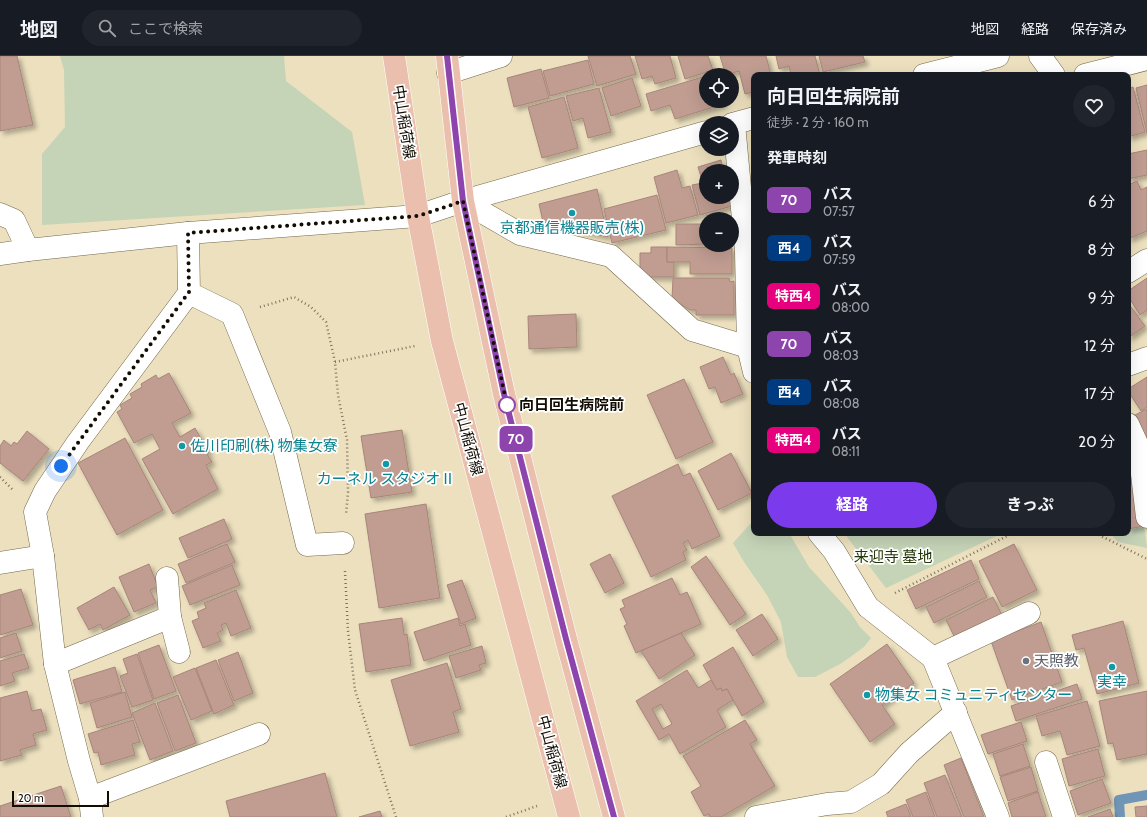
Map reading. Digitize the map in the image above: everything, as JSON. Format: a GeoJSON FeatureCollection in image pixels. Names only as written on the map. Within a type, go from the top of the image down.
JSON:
{"type":"FeatureCollection","features":[{"type":"Feature","properties":{"kind":"main road","name":"中山稲荷線"},"geometry":{"type":"LineString","coordinates":[[394,56],[418,216],[442,341],[569,817]]}},
{"type":"Feature","properties":{"kind":"main road"},"geometry":{"type":"LineString","coordinates":[[448,64],[463,201],[504,394],[564,631],[614,817]]}},
{"type":"Feature","properties":{"kind":"street"},"geometry":{"type":"LineString","coordinates":[[448,64],[501,56]]}},
{"type":"Feature","properties":{"kind":"street"},"geometry":{"type":"LineString","coordinates":[[936,72],[998,56]]}},
{"type":"Feature","properties":{"kind":"street"},"geometry":{"type":"LineString","coordinates":[[1040,56],[1052,72]]}},
{"type":"Feature","properties":{"kind":"street"},"geometry":{"type":"LineString","coordinates":[[1097,72],[1147,59]]}},
{"type":"Feature","properties":{"kind":"street"},"geometry":{"type":"LineString","coordinates":[[740,122],[746,251],[748,347],[751,360]]}},
{"type":"Feature","properties":{"kind":"street"},"geometry":{"type":"LineString","coordinates":[[0,254],[188,233],[418,216],[463,201],[699,134]]}},
{"type":"Feature","properties":{"kind":"street"},"geometry":{"type":"LineString","coordinates":[[463,201],[520,234],[611,256],[692,330],[748,347]]}},
{"type":"Feature","properties":{"kind":"street"},"geometry":{"type":"LineString","coordinates":[[0,214],[14,220],[28,250]]}},
{"type":"Feature","properties":{"kind":"street"},"geometry":{"type":"LineString","coordinates":[[188,233],[189,292],[78,442],[44,491],[35,512],[42,556],[55,664],[91,807],[259,734]]}},
{"type":"Feature","properties":{"kind":"street"},"geometry":{"type":"LineString","coordinates":[[1131,270],[1147,260]]}},
{"type":"Feature","properties":{"kind":"street"},"geometry":{"type":"LineString","coordinates":[[189,292],[232,314],[280,432],[307,545],[343,543]]}},
{"type":"Feature","properties":{"kind":"street"},"geometry":{"type":"LineString","coordinates":[[1131,365],[1147,358]]}},
{"type":"Feature","properties":{"kind":"street"},"geometry":{"type":"LineString","coordinates":[[1131,431],[1139,448],[1147,517]]}},
{"type":"Feature","properties":{"kind":"street"},"geometry":{"type":"LineString","coordinates":[[822,536],[834,551],[868,607],[933,658],[998,817]]}},
{"type":"Feature","properties":{"kind":"street"},"geometry":{"type":"LineString","coordinates":[[0,562],[42,556]]}},
{"type":"Feature","properties":{"kind":"street"},"geometry":{"type":"LineString","coordinates":[[167,578],[170,617],[179,652]]}},
{"type":"Feature","properties":{"kind":"street"},"geometry":{"type":"LineString","coordinates":[[933,658],[1030,613]]}},
{"type":"Feature","properties":{"kind":"street"},"geometry":{"type":"LineString","coordinates":[[55,664],[170,617]]}},
{"type":"Feature","properties":{"kind":"street"},"geometry":{"type":"LineString","coordinates":[[756,817],[827,804],[851,802],[881,784],[909,753],[956,712]]}},
{"type":"Feature","properties":{"kind":"street"},"geometry":{"type":"LineString","coordinates":[[1046,762],[1064,817]]}},
{"type":"Feature","properties":{"kind":"path"},"geometry":{"type":"LineString","coordinates":[[335,362],[442,341]]}},
{"type":"Feature","properties":{"kind":"path"},"geometry":{"type":"LineString","coordinates":[[868,607],[1006,536]]}},
{"type":"Feature","properties":{"kind":"path"},"geometry":{"type":"LineString","coordinates":[[1101,536],[1147,559]]}},
{"type":"Feature","properties":{"kind":"path"},"geometry":{"type":"LineString","coordinates":[[506,817],[564,796]]}},
{"type":"Feature","properties":{"kind":"green space"},"geometry":{"type":"Polygon","coordinates":[[[60,56],[284,56],[286,81],[352,132],[365,205],[42,225],[42,154],[65,127],[64,70],[60,56]]]}},
{"type":"Feature","properties":{"kind":"green space"},"geometry":{"type":"Polygon","coordinates":[[[1131,442],[1135,453],[1147,548],[1118,542],[1113,536],[1131,536],[1131,442]]]}},
{"type":"Feature","properties":{"kind":"green space"},"geometry":{"type":"Polygon","coordinates":[[[750,524],[751,536],[791,536],[809,567],[851,613],[860,627],[871,638],[864,647],[842,663],[815,677],[798,677],[787,657],[781,622],[767,595],[733,543],[750,524]]]}},
{"type":"Feature","properties":{"kind":"green space","name":"来迎寺 墓地"},"geometry":{"type":"Polygon","coordinates":[[[846,536],[997,536],[886,588],[846,536]]]}},
{"type":"Feature","properties":{"kind":"building"},"geometry":{"type":"Polygon","coordinates":[[[0,56],[17,56],[33,125],[0,131],[0,56]]]}},
{"type":"Feature","properties":{"kind":"building"},"geometry":{"type":"Polygon","coordinates":[[[588,56],[630,56],[636,74],[597,86],[588,56]]]}},
{"type":"Feature","properties":{"kind":"building"},"geometry":{"type":"Polygon","coordinates":[[[635,56],[670,56],[676,78],[655,84],[652,76],[642,79],[635,56]]]}},
{"type":"Feature","properties":{"kind":"building"},"geometry":{"type":"Polygon","coordinates":[[[678,56],[708,56],[712,68],[699,68],[699,74],[685,79],[678,56]]]}},
{"type":"Feature","properties":{"kind":"building"},"geometry":{"type":"Polygon","coordinates":[[[720,56],[766,56],[770,72],[751,72],[751,93],[745,94],[739,68],[724,68],[720,56]]]}},
{"type":"Feature","properties":{"kind":"building"},"geometry":{"type":"Polygon","coordinates":[[[776,56],[815,56],[819,72],[790,72],[789,66],[779,69],[776,56]]]}},
{"type":"Feature","properties":{"kind":"building"},"geometry":{"type":"Polygon","coordinates":[[[819,56],[863,56],[865,62],[823,72],[819,56]]]}},
{"type":"Feature","properties":{"kind":"building"},"geometry":{"type":"Polygon","coordinates":[[[588,60],[594,84],[550,96],[543,71],[588,60]]]}},
{"type":"Feature","properties":{"kind":"building"},"geometry":{"type":"Polygon","coordinates":[[[541,69],[549,98],[514,107],[507,78],[541,69]]]}},
{"type":"Feature","properties":{"kind":"building"},"geometry":{"type":"Polygon","coordinates":[[[632,78],[641,106],[611,116],[602,88],[632,78]]]}},
{"type":"Feature","properties":{"kind":"building"},"geometry":{"type":"Polygon","coordinates":[[[699,78],[699,108],[711,108],[675,119],[670,105],[651,111],[646,94],[699,78]]]}},
{"type":"Feature","properties":{"kind":"building"},"geometry":{"type":"Polygon","coordinates":[[[1147,85],[1147,133],[1136,88],[1147,85]]]}},
{"type":"Feature","properties":{"kind":"building"},"geometry":{"type":"Polygon","coordinates":[[[1133,87],[1145,132],[1131,136],[1131,88],[1133,87]]]}},
{"type":"Feature","properties":{"kind":"building"},"geometry":{"type":"Polygon","coordinates":[[[599,88],[611,132],[588,138],[583,118],[573,121],[566,96],[599,88]]]}},
{"type":"Feature","properties":{"kind":"building"},"geometry":{"type":"Polygon","coordinates":[[[564,97],[578,148],[542,158],[528,107],[564,97]]]}},
{"type":"Feature","properties":{"kind":"building"},"geometry":{"type":"Polygon","coordinates":[[[1147,150],[1147,175],[1131,178],[1131,153],[1147,150]]]}},
{"type":"Feature","properties":{"kind":"building"},"geometry":{"type":"Polygon","coordinates":[[[721,160],[722,164],[708,164],[721,160]]]}},
{"type":"Feature","properties":{"kind":"building"},"geometry":{"type":"Polygon","coordinates":[[[677,170],[682,188],[690,186],[698,215],[666,223],[654,177],[677,170]]]}},
{"type":"Feature","properties":{"kind":"building"},"geometry":{"type":"Polygon","coordinates":[[[1137,181],[1141,190],[1147,187],[1147,231],[1131,238],[1131,184],[1137,181]]]}},
{"type":"Feature","properties":{"kind":"building"},"geometry":{"type":"Polygon","coordinates":[[[699,184],[699,204],[732,204],[732,206],[711,212],[699,212],[692,185],[699,184]]]}},
{"type":"Feature","properties":{"kind":"building","name":"京都通信機器販売(株)"},"geometry":{"type":"Polygon","coordinates":[[[597,189],[608,237],[543,222],[539,204],[597,189]]]}},
{"type":"Feature","properties":{"kind":"building"},"geometry":{"type":"Polygon","coordinates":[[[657,195],[666,230],[612,243],[604,209],[657,195]]]}},
{"type":"Feature","properties":{"kind":"building"},"geometry":{"type":"Polygon","coordinates":[[[676,224],[699,224],[699,244],[676,245],[676,224]]]}},
{"type":"Feature","properties":{"kind":"building"},"geometry":{"type":"Polygon","coordinates":[[[651,247],[667,247],[667,262],[674,262],[674,277],[648,277],[640,268],[640,253],[651,253],[651,247]]]}},
{"type":"Feature","properties":{"kind":"building"},"geometry":{"type":"Polygon","coordinates":[[[667,247],[699,247],[699,252],[732,252],[732,274],[690,274],[690,262],[667,262],[667,247]]]}},
{"type":"Feature","properties":{"kind":"building"},"geometry":{"type":"Polygon","coordinates":[[[673,278],[729,278],[730,282],[734,281],[734,315],[696,315],[696,310],[690,310],[672,299],[673,278]]]}},
{"type":"Feature","properties":{"kind":"building"},"geometry":{"type":"Polygon","coordinates":[[[1147,278],[1147,310],[1140,315],[1131,301],[1131,289],[1147,278]]]}},
{"type":"Feature","properties":{"kind":"building"},"geometry":{"type":"Polygon","coordinates":[[[1131,307],[1145,326],[1131,336],[1131,307]]]}},
{"type":"Feature","properties":{"kind":"building"},"geometry":{"type":"Polygon","coordinates":[[[576,314],[577,347],[529,349],[528,316],[576,314]]]}},
{"type":"Feature","properties":{"kind":"building"},"geometry":{"type":"Polygon","coordinates":[[[723,357],[731,375],[734,373],[743,394],[721,403],[715,387],[709,389],[700,367],[723,357]]]}},
{"type":"Feature","properties":{"kind":"building","name":"佐川印刷(株) 物集女寮"},"geometry":{"type":"Polygon","coordinates":[[[169,373],[191,413],[172,423],[180,437],[195,428],[209,453],[207,454],[212,462],[206,465],[218,489],[173,514],[142,459],[160,449],[152,434],[134,443],[117,412],[122,409],[120,405],[132,398],[130,394],[142,387],[141,384],[156,375],[158,379],[169,373]]]}},
{"type":"Feature","properties":{"kind":"building"},"geometry":{"type":"Polygon","coordinates":[[[1147,377],[1147,407],[1141,411],[1131,396],[1131,387],[1147,377]]]}},
{"type":"Feature","properties":{"kind":"building"},"geometry":{"type":"Polygon","coordinates":[[[684,379],[713,442],[676,459],[647,395],[684,379]]]}},
{"type":"Feature","properties":{"kind":"building"},"geometry":{"type":"Polygon","coordinates":[[[1147,409],[1147,442],[1133,416],[1147,409]]]}},
{"type":"Feature","properties":{"kind":"building","name":"カーネル スタジオⅡ"},"geometry":{"type":"Polygon","coordinates":[[[402,430],[412,492],[371,498],[361,436],[402,430]]]}},
{"type":"Feature","properties":{"kind":"building"},"geometry":{"type":"Polygon","coordinates":[[[27,431],[49,449],[23,481],[0,463],[0,446],[4,440],[11,446],[14,442],[17,444],[27,431]]]}},
{"type":"Feature","properties":{"kind":"building"},"geometry":{"type":"Polygon","coordinates":[[[125,438],[163,510],[117,535],[78,463],[125,438]]]}},
{"type":"Feature","properties":{"kind":"building"},"geometry":{"type":"Polygon","coordinates":[[[731,453],[751,494],[718,510],[698,471],[731,453]]]}},
{"type":"Feature","properties":{"kind":"building"},"geometry":{"type":"Polygon","coordinates":[[[678,464],[683,476],[690,473],[720,536],[692,549],[688,540],[683,543],[687,550],[683,552],[686,560],[651,577],[612,496],[678,464]]]}},
{"type":"Feature","properties":{"kind":"building"},"geometry":{"type":"Polygon","coordinates":[[[1135,476],[1144,526],[1131,528],[1131,477],[1135,476]]]}},
{"type":"Feature","properties":{"kind":"building"},"geometry":{"type":"Polygon","coordinates":[[[426,504],[440,598],[379,608],[365,514],[426,504]]]}},
{"type":"Feature","properties":{"kind":"building"},"geometry":{"type":"Polygon","coordinates":[[[224,519],[232,539],[188,558],[179,538],[224,519]]]}},
{"type":"Feature","properties":{"kind":"building"},"geometry":{"type":"Polygon","coordinates":[[[227,544],[235,562],[186,583],[178,564],[227,544]]]}},
{"type":"Feature","properties":{"kind":"building"},"geometry":{"type":"Polygon","coordinates":[[[1014,544],[1037,590],[1002,607],[979,561],[1014,544]]]}},
{"type":"Feature","properties":{"kind":"building"},"geometry":{"type":"Polygon","coordinates":[[[610,554],[624,583],[605,593],[590,564],[610,554]]]}},
{"type":"Feature","properties":{"kind":"building"},"geometry":{"type":"Polygon","coordinates":[[[706,556],[746,614],[730,625],[691,567],[706,556]]]}},
{"type":"Feature","properties":{"kind":"building"},"geometry":{"type":"Polygon","coordinates":[[[971,560],[979,579],[916,609],[907,590],[971,560]]]}},
{"type":"Feature","properties":{"kind":"building"},"geometry":{"type":"Polygon","coordinates":[[[149,564],[158,587],[150,590],[156,603],[134,612],[119,577],[149,564]]]}},
{"type":"Feature","properties":{"kind":"building"},"geometry":{"type":"Polygon","coordinates":[[[232,565],[240,585],[190,605],[182,586],[232,565]]]}},
{"type":"Feature","properties":{"kind":"building"},"geometry":{"type":"Polygon","coordinates":[[[672,578],[680,595],[687,592],[701,624],[636,653],[624,626],[627,624],[620,609],[625,607],[622,600],[672,578]]]}},
{"type":"Feature","properties":{"kind":"building"},"geometry":{"type":"Polygon","coordinates":[[[462,580],[476,618],[461,624],[447,585],[462,580]]]}},
{"type":"Feature","properties":{"kind":"building"},"geometry":{"type":"Polygon","coordinates":[[[979,581],[987,597],[934,623],[926,607],[979,581]]]}},
{"type":"Feature","properties":{"kind":"building"},"geometry":{"type":"Polygon","coordinates":[[[114,587],[130,615],[103,630],[100,624],[89,630],[77,608],[114,587]]]}},
{"type":"Feature","properties":{"kind":"building"},"geometry":{"type":"Polygon","coordinates":[[[21,589],[33,625],[0,635],[0,595],[21,589]]]}},
{"type":"Feature","properties":{"kind":"building"},"geometry":{"type":"Polygon","coordinates":[[[236,590],[251,628],[231,636],[226,623],[221,625],[223,630],[217,633],[221,641],[203,648],[192,621],[199,618],[197,612],[206,608],[204,603],[236,590]]]}},
{"type":"Feature","properties":{"kind":"building"},"geometry":{"type":"Polygon","coordinates":[[[993,597],[1002,615],[955,638],[946,620],[993,597]]]}},
{"type":"Feature","properties":{"kind":"building"},"geometry":{"type":"Polygon","coordinates":[[[762,614],[778,639],[753,656],[736,630],[762,614]]]}},
{"type":"Feature","properties":{"kind":"building"},"geometry":{"type":"Polygon","coordinates":[[[402,618],[404,635],[407,634],[411,665],[366,672],[359,624],[402,618]]]}},
{"type":"Feature","properties":{"kind":"building"},"geometry":{"type":"Polygon","coordinates":[[[458,618],[460,626],[465,624],[471,645],[424,661],[414,632],[458,618]]]}},
{"type":"Feature","properties":{"kind":"building","name":"実幸"},"geometry":{"type":"Polygon","coordinates":[[[1123,621],[1139,683],[1097,694],[1084,648],[1076,650],[1072,635],[1123,621]]]}},
{"type":"Feature","properties":{"kind":"building","name":"天照教"},"geometry":{"type":"Polygon","coordinates":[[[1041,622],[1062,682],[1012,700],[991,641],[1041,622]]]}},
{"type":"Feature","properties":{"kind":"building"},"geometry":{"type":"Polygon","coordinates":[[[16,633],[22,651],[0,658],[0,638],[16,633]]]}},
{"type":"Feature","properties":{"kind":"building"},"geometry":{"type":"Polygon","coordinates":[[[681,633],[695,655],[659,679],[641,651],[681,633]]]}},
{"type":"Feature","properties":{"kind":"building","name":"物集女 コミュニティセンター"},"geometry":{"type":"Polygon","coordinates":[[[887,644],[914,683],[882,705],[895,724],[870,742],[830,684],[887,644]]]}},
{"type":"Feature","properties":{"kind":"building"},"geometry":{"type":"Polygon","coordinates":[[[159,645],[176,691],[154,699],[138,653],[159,645]]]}},
{"type":"Feature","properties":{"kind":"building"},"geometry":{"type":"Polygon","coordinates":[[[482,646],[486,663],[479,665],[481,670],[456,678],[449,656],[482,646]]]}},
{"type":"Feature","properties":{"kind":"building"},"geometry":{"type":"Polygon","coordinates":[[[733,647],[764,702],[742,716],[727,689],[722,691],[721,688],[717,690],[703,665],[733,647]]]}},
{"type":"Feature","properties":{"kind":"building"},"geometry":{"type":"Polygon","coordinates":[[[238,652],[253,693],[234,701],[218,660],[238,652]]]}},
{"type":"Feature","properties":{"kind":"building"},"geometry":{"type":"Polygon","coordinates":[[[24,654],[29,668],[12,673],[15,681],[0,686],[0,661],[24,654]]]}},
{"type":"Feature","properties":{"kind":"building"},"geometry":{"type":"Polygon","coordinates":[[[137,654],[153,700],[132,707],[120,676],[128,673],[123,659],[137,654]]]}},
{"type":"Feature","properties":{"kind":"building"},"geometry":{"type":"Polygon","coordinates":[[[216,660],[234,705],[214,714],[196,668],[216,660]]]}},
{"type":"Feature","properties":{"kind":"building"},"geometry":{"type":"Polygon","coordinates":[[[447,663],[461,709],[453,712],[459,732],[410,746],[391,680],[447,663]]]}},
{"type":"Feature","properties":{"kind":"building"},"geometry":{"type":"Polygon","coordinates":[[[115,667],[122,692],[80,704],[73,680],[115,667]]]}},
{"type":"Feature","properties":{"kind":"building"},"geometry":{"type":"Polygon","coordinates":[[[195,668],[212,711],[191,720],[173,677],[195,668]]]}},
{"type":"Feature","properties":{"kind":"building"},"geometry":{"type":"Polygon","coordinates":[[[687,670],[698,688],[711,680],[717,690],[721,688],[722,691],[727,689],[733,700],[717,710],[726,727],[680,754],[669,734],[659,740],[636,701],[687,670]],[[661,704],[652,709],[663,729],[672,724],[661,704]]]}},
{"type":"Feature","properties":{"kind":"building"},"geometry":{"type":"Polygon","coordinates":[[[1077,684],[1082,699],[1016,721],[1011,706],[1077,684]]]}},
{"type":"Feature","properties":{"kind":"building"},"geometry":{"type":"Polygon","coordinates":[[[27,691],[32,711],[41,709],[47,730],[33,734],[36,745],[20,750],[22,755],[0,761],[0,698],[27,691]]]}},
{"type":"Feature","properties":{"kind":"building"},"geometry":{"type":"Polygon","coordinates":[[[1147,691],[1147,754],[1117,760],[1113,743],[1108,744],[1099,701],[1147,691]]]}},
{"type":"Feature","properties":{"kind":"building"},"geometry":{"type":"Polygon","coordinates":[[[125,692],[132,717],[97,728],[90,703],[125,692]]]}},
{"type":"Feature","properties":{"kind":"building"},"geometry":{"type":"Polygon","coordinates":[[[178,695],[196,743],[175,751],[157,703],[178,695]]]}},
{"type":"Feature","properties":{"kind":"building"},"geometry":{"type":"Polygon","coordinates":[[[1087,701],[1100,746],[1067,755],[1060,731],[1042,736],[1036,716],[1087,701]]]}},
{"type":"Feature","properties":{"kind":"building"},"geometry":{"type":"Polygon","coordinates":[[[155,703],[173,751],[150,760],[132,713],[155,703]]]}},
{"type":"Feature","properties":{"kind":"building"},"geometry":{"type":"Polygon","coordinates":[[[133,720],[140,742],[132,744],[135,755],[101,765],[98,752],[94,753],[88,734],[133,720]]]}},
{"type":"Feature","properties":{"kind":"building"},"geometry":{"type":"Polygon","coordinates":[[[745,720],[757,740],[750,744],[775,786],[721,817],[710,817],[709,814],[704,816],[691,792],[701,786],[683,756],[745,720]]]}},
{"type":"Feature","properties":{"kind":"building"},"geometry":{"type":"Polygon","coordinates":[[[1021,722],[1027,741],[988,754],[981,735],[1021,722]]]}},
{"type":"Feature","properties":{"kind":"building"},"geometry":{"type":"Polygon","coordinates":[[[1023,744],[1030,766],[1000,776],[993,754],[1023,744]]]}},
{"type":"Feature","properties":{"kind":"building"},"geometry":{"type":"Polygon","coordinates":[[[1098,749],[1105,776],[1069,786],[1062,759],[1098,749]]]}},
{"type":"Feature","properties":{"kind":"building"},"geometry":{"type":"Polygon","coordinates":[[[961,758],[984,817],[964,817],[944,765],[961,758]]]}},
{"type":"Feature","properties":{"kind":"building"},"geometry":{"type":"Polygon","coordinates":[[[1031,767],[1038,791],[1008,801],[1000,777],[1031,767]]]}},
{"type":"Feature","properties":{"kind":"building"},"geometry":{"type":"Polygon","coordinates":[[[325,773],[337,817],[230,817],[226,801],[325,773]]]}},
{"type":"Feature","properties":{"kind":"building"},"geometry":{"type":"Polygon","coordinates":[[[945,775],[962,817],[937,817],[924,783],[945,775]]]}},
{"type":"Feature","properties":{"kind":"building"},"geometry":{"type":"Polygon","coordinates":[[[1102,779],[1111,803],[1078,815],[1070,791],[1102,779]]]}},
{"type":"Feature","properties":{"kind":"building"},"geometry":{"type":"Polygon","coordinates":[[[61,786],[71,817],[0,817],[0,806],[61,786]]]}},
{"type":"Feature","properties":{"kind":"building"},"geometry":{"type":"Polygon","coordinates":[[[926,792],[935,817],[913,817],[906,800],[926,792]]]}},
{"type":"Feature","properties":{"kind":"building"},"geometry":{"type":"Polygon","coordinates":[[[1038,792],[1046,817],[1012,817],[1008,803],[1038,792]]]}},
{"type":"Feature","properties":{"kind":"building"},"geometry":{"type":"Polygon","coordinates":[[[906,804],[911,817],[888,817],[886,812],[906,804]]]}},
{"type":"Feature","properties":{"kind":"building"},"geometry":{"type":"Polygon","coordinates":[[[1147,806],[1147,817],[1136,817],[1135,807],[1147,806]]]}},
{"type":"Feature","properties":{"kind":"building"},"geometry":{"type":"Polygon","coordinates":[[[1110,809],[1113,817],[1088,817],[1110,809]]]}},
{"type":"Feature","properties":{"kind":"building"},"geometry":{"type":"Polygon","coordinates":[[[380,811],[382,817],[359,817],[380,811]]]}},
{"type":"Feature","properties":{"kind":"waterway"},"geometry":{"type":"LineString","coordinates":[[1120,817],[1119,800],[1147,795]]}},
{"type":"Feature","properties":{"kind":"bus line","name":"70"},"geometry":{"type":"LineString","coordinates":[[447,56],[463,201],[504,394],[566,639],[614,817]]}},
{"type":"Feature","properties":{"kind":"place","name":"京都通信機器販売(株)"},"geometry":{"type":"Point","coordinates":[572,213]}},
{"type":"Feature","properties":{"kind":"place","name":"向日回生病院前"},"geometry":{"type":"Point","coordinates":[507,405]}},
{"type":"Feature","properties":{"kind":"place","name":"佐川印刷(株) 物集女寮"},"geometry":{"type":"Point","coordinates":[182,446]}},
{"type":"Feature","properties":{"kind":"place","name":"カーネル スタジオⅡ"},"geometry":{"type":"Point","coordinates":[386,464]}},
{"type":"Feature","properties":{"kind":"place","name":"天照教"},"geometry":{"type":"Point","coordinates":[1026,661]}},
{"type":"Feature","properties":{"kind":"place","name":"実幸"},"geometry":{"type":"Point","coordinates":[1112,667]}},
{"type":"Feature","properties":{"kind":"place","name":"物集女 コミュニティセンター"},"geometry":{"type":"Point","coordinates":[867,695]}},
{"type":"Feature","properties":{"kind":"route"},"geometry":{"type":"LineString","coordinates":[[61,466],[189,292],[188,233],[418,216],[463,201],[508,410],[507,405]]}}]}
